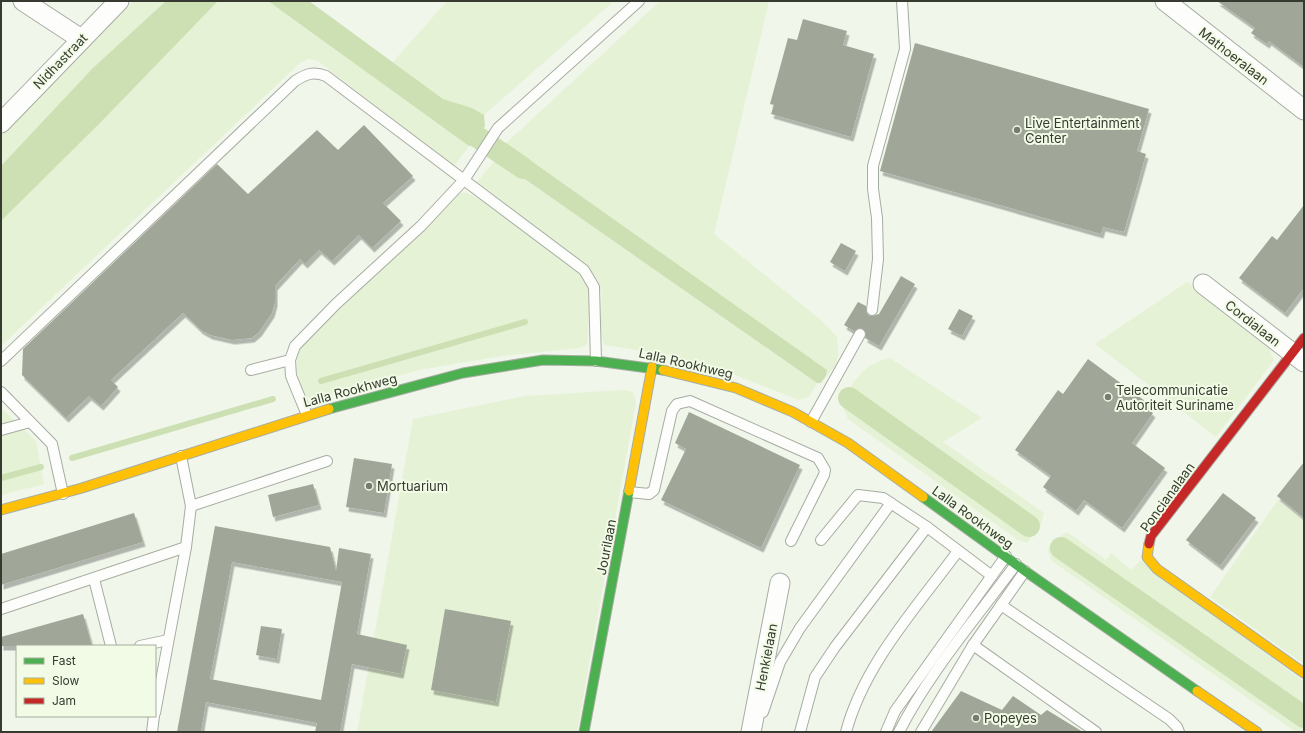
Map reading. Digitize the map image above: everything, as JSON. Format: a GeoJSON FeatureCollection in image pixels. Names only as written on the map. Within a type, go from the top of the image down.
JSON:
{"type":"FeatureCollection","features":[{"type":"Feature","properties":{"kind":"street"},"geometry":{"type":"LineString","coordinates":[[23,1],[81,39]]}},
{"type":"Feature","properties":{"kind":"street","name":"Nidhastraat"},"geometry":{"type":"LineString","coordinates":[[1,123],[119,1]]}},
{"type":"Feature","properties":{"kind":"street","name":"Mathoeralaan"},"geometry":{"type":"LineString","coordinates":[[1165,1],[1304,110]]}},
{"type":"Feature","properties":{"kind":"street","name":"Cordialaan"},"geometry":{"type":"LineString","coordinates":[[1203,284],[1298,358]]}},
{"type":"Feature","properties":{"kind":"street","name":"Poncianalaan"},"geometry":{"type":"LineString","coordinates":[[1304,338],[1298,358],[1151,536],[1147,557],[1157,570],[1304,673]]}},
{"type":"Feature","properties":{"kind":"street","name":"Lalla Rookhweg"},"geometry":{"type":"LineString","coordinates":[[1,510],[63,494],[307,415],[463,373],[543,360],[596,361],[652,366],[736,388],[793,412],[848,443],[1025,571],[1257,732]]}},
{"type":"Feature","properties":{"kind":"street","name":"Jourilaan"},"geometry":{"type":"LineString","coordinates":[[584,732],[652,366]]}},
{"type":"Feature","properties":{"kind":"street","name":"Henkielaan"},"geometry":{"type":"LineString","coordinates":[[751,732],[780,583]]}},
{"type":"Feature","properties":{"kind":"lane"},"geometry":{"type":"LineString","coordinates":[[307,415],[291,376],[290,360],[295,346],[336,304],[421,226],[464,180],[498,128],[639,1]]}},
{"type":"Feature","properties":{"kind":"lane"},"geometry":{"type":"LineString","coordinates":[[872,310],[878,259],[878,218],[873,189],[872,166],[905,49],[902,1]]}},
{"type":"Feature","properties":{"kind":"lane"},"geometry":{"type":"LineString","coordinates":[[1,361],[295,81],[304,75],[316,72],[326,76],[584,270],[594,287],[596,361]]}},
{"type":"Feature","properties":{"kind":"lane"},"geometry":{"type":"LineString","coordinates":[[811,422],[860,334]]}},
{"type":"Feature","properties":{"kind":"lane"},"geometry":{"type":"LineString","coordinates":[[251,370],[290,360]]}},
{"type":"Feature","properties":{"kind":"lane"},"geometry":{"type":"LineString","coordinates":[[1,392],[52,444],[63,494]]}},
{"type":"Feature","properties":{"kind":"lane"},"geometry":{"type":"LineString","coordinates":[[629,492],[649,494],[654,490],[672,411],[677,404],[690,401],[818,458],[824,470],[824,475],[791,542]]}},
{"type":"Feature","properties":{"kind":"lane"},"geometry":{"type":"LineString","coordinates":[[1,430],[30,422]]}},
{"type":"Feature","properties":{"kind":"lane"},"geometry":{"type":"LineString","coordinates":[[156,709],[186,547],[191,506],[181,456]]}},
{"type":"Feature","properties":{"kind":"lane"},"geometry":{"type":"LineString","coordinates":[[191,506],[327,461]]}},
{"type":"Feature","properties":{"kind":"lane"},"geometry":{"type":"LineString","coordinates":[[821,540],[858,495],[874,496],[883,498],[928,527],[992,576]]}},
{"type":"Feature","properties":{"kind":"lane"},"geometry":{"type":"LineString","coordinates":[[759,732],[764,707],[780,662],[800,628],[891,504]]}},
{"type":"Feature","properties":{"kind":"lane"},"geometry":{"type":"LineString","coordinates":[[800,732],[815,677],[836,647],[928,527]]}},
{"type":"Feature","properties":{"kind":"lane"},"geometry":{"type":"LineString","coordinates":[[1,609],[186,547]]}},
{"type":"Feature","properties":{"kind":"lane"},"geometry":{"type":"LineString","coordinates":[[846,732],[857,700],[870,673],[886,648],[958,551]]}},
{"type":"Feature","properties":{"kind":"lane"},"geometry":{"type":"LineString","coordinates":[[886,732],[895,711],[1006,556]]}},
{"type":"Feature","properties":{"kind":"lane"},"geometry":{"type":"LineString","coordinates":[[899,732],[911,708],[1016,564]]}},
{"type":"Feature","properties":{"kind":"lane"},"geometry":{"type":"LineString","coordinates":[[922,732],[973,645],[1025,571]]}},
{"type":"Feature","properties":{"kind":"lane"},"geometry":{"type":"LineString","coordinates":[[94,579],[111,645]]}},
{"type":"Feature","properties":{"kind":"lane"},"geometry":{"type":"LineString","coordinates":[[1001,605],[1170,719],[1178,727],[1178,732]]}},
{"type":"Feature","properties":{"kind":"lane"},"geometry":{"type":"LineString","coordinates":[[145,645],[168,640]]}},
{"type":"Feature","properties":{"kind":"lane"},"geometry":{"type":"LineString","coordinates":[[973,645],[1096,732]]}},
{"type":"Feature","properties":{"kind":"lane"},"geometry":{"type":"LineString","coordinates":[[152,732],[155,717]]}},
{"type":"Feature","properties":{"kind":"lane"},"geometry":{"type":"LineString","coordinates":[[1235,732],[1242,721]]}},
{"type":"Feature","properties":{"kind":"shaded area"},"geometry":{"type":"Polygon","coordinates":[[[133,1],[166,1],[1,166],[1,134],[133,1]]]}},
{"type":"Feature","properties":{"kind":"shaded area"},"geometry":{"type":"Polygon","coordinates":[[[166,1],[218,1],[102,121],[1,221],[1,166],[92,69],[166,1]]]}},
{"type":"Feature","properties":{"kind":"shaded area"},"geometry":{"type":"Polygon","coordinates":[[[218,1],[268,1],[469,146],[454,166],[318,61],[308,59],[300,63],[1,346],[1,221],[102,121],[218,1]]]}},
{"type":"Feature","properties":{"kind":"shaded area"},"geometry":{"type":"Polygon","coordinates":[[[268,1],[309,1],[443,99],[472,108],[484,115],[485,126],[473,145],[469,146],[268,1]]]}},
{"type":"Feature","properties":{"kind":"shaded area"},"geometry":{"type":"Polygon","coordinates":[[[447,1],[614,1],[484,115],[472,108],[443,99],[393,62],[447,1]]]}},
{"type":"Feature","properties":{"kind":"shaded area"},"geometry":{"type":"Polygon","coordinates":[[[660,1],[769,1],[714,234],[821,320],[837,337],[838,358],[834,367],[826,376],[827,370],[506,143],[660,1]]]}},
{"type":"Feature","properties":{"kind":"shaded area"},"geometry":{"type":"Polygon","coordinates":[[[506,143],[827,370],[826,376],[821,383],[817,383],[496,159],[495,155],[506,143]]]}},
{"type":"Feature","properties":{"kind":"shaded area"},"geometry":{"type":"Polygon","coordinates":[[[496,159],[817,383],[809,397],[799,400],[733,374],[669,355],[604,345],[600,329],[602,296],[599,282],[587,265],[477,182],[496,159]]]}},
{"type":"Feature","properties":{"kind":"shaded area"},"geometry":{"type":"Polygon","coordinates":[[[460,193],[467,193],[476,197],[576,270],[586,281],[590,298],[587,344],[580,348],[502,356],[419,370],[312,400],[302,394],[297,362],[300,349],[304,343],[460,193]]]}},
{"type":"Feature","properties":{"kind":"shaded area"},"geometry":{"type":"Polygon","coordinates":[[[1187,282],[1269,348],[1274,360],[1216,437],[1095,344],[1187,282]]]}},
{"type":"Feature","properties":{"kind":"shaded area"},"geometry":{"type":"Polygon","coordinates":[[[890,358],[982,418],[943,442],[1044,513],[1041,525],[1027,543],[1018,540],[848,419],[842,405],[850,388],[860,374],[866,369],[873,364],[890,358]]]}},
{"type":"Feature","properties":{"kind":"shaded area"},"geometry":{"type":"Polygon","coordinates":[[[624,390],[633,392],[636,402],[577,732],[357,732],[413,419],[525,396],[624,390]]]}},
{"type":"Feature","properties":{"kind":"shaded area"},"geometry":{"type":"Polygon","coordinates":[[[1,408],[36,441],[44,484],[1,495],[1,408]]]}},
{"type":"Feature","properties":{"kind":"shaded area"},"geometry":{"type":"Polygon","coordinates":[[[1278,500],[1304,520],[1304,664],[1210,597],[1278,500]]]}},
{"type":"Feature","properties":{"kind":"shaded area"},"geometry":{"type":"Polygon","coordinates":[[[1067,532],[1106,560],[1111,553],[1131,570],[1141,560],[1304,682],[1304,732],[1296,732],[1052,561],[1048,551],[1050,544],[1067,532]]]}},
{"type":"Feature","properties":{"kind":"building"},"geometry":{"type":"Polygon","coordinates":[[[1217,1],[1304,1],[1304,67],[1269,41],[1267,44],[1251,33],[1255,28],[1217,1]]]}},
{"type":"Feature","properties":{"kind":"building"},"geometry":{"type":"Polygon","coordinates":[[[803,19],[847,31],[843,45],[874,54],[851,137],[771,114],[774,105],[770,104],[788,38],[797,40],[803,19]]]}},
{"type":"Feature","properties":{"kind":"building","name":"Live Entertainment Center"},"geometry":{"type":"Polygon","coordinates":[[[915,43],[1149,109],[1137,151],[1146,154],[1124,232],[1103,227],[1101,234],[880,171],[915,43]]]}},
{"type":"Feature","properties":{"kind":"building"},"geometry":{"type":"Polygon","coordinates":[[[364,125],[413,176],[383,203],[401,221],[372,248],[359,235],[332,261],[319,250],[305,264],[300,259],[275,286],[275,302],[272,313],[259,332],[252,338],[232,340],[210,335],[201,330],[183,313],[111,380],[118,387],[101,406],[89,396],[66,418],[22,375],[23,349],[217,164],[248,194],[317,130],[338,150],[364,125]]]}},
{"type":"Feature","properties":{"kind":"building"},"geometry":{"type":"Polygon","coordinates":[[[1304,205],[1304,288],[1285,313],[1239,278],[1272,236],[1277,240],[1304,205]]]}},
{"type":"Feature","properties":{"kind":"building"},"geometry":{"type":"Polygon","coordinates":[[[841,243],[856,251],[845,271],[830,262],[841,243]]]}},
{"type":"Feature","properties":{"kind":"building"},"geometry":{"type":"Polygon","coordinates":[[[901,276],[915,284],[879,346],[865,338],[866,334],[863,329],[860,328],[854,331],[844,325],[858,302],[866,306],[866,312],[868,315],[872,316],[879,314],[901,276]]]}},
{"type":"Feature","properties":{"kind":"building"},"geometry":{"type":"Polygon","coordinates":[[[959,309],[973,316],[962,336],[948,329],[959,309]]]}},
{"type":"Feature","properties":{"kind":"building"},"geometry":{"type":"Polygon","coordinates":[[[1088,359],[1149,404],[1146,407],[1153,413],[1132,443],[1165,468],[1122,528],[1084,500],[1076,511],[1043,487],[1051,476],[1015,450],[1058,390],[1063,394],[1088,359]]]}},
{"type":"Feature","properties":{"kind":"building"},"geometry":{"type":"Polygon","coordinates":[[[689,412],[800,465],[761,548],[661,500],[686,449],[675,443],[689,412]]]}},
{"type":"Feature","properties":{"kind":"building","name":"Mortuarium"},"geometry":{"type":"Polygon","coordinates":[[[354,458],[392,464],[384,513],[346,507],[354,458]]]}},
{"type":"Feature","properties":{"kind":"building"},"geometry":{"type":"Polygon","coordinates":[[[1304,462],[1304,518],[1277,496],[1304,462]]]}},
{"type":"Feature","properties":{"kind":"building"},"geometry":{"type":"Polygon","coordinates":[[[313,484],[319,505],[273,517],[268,495],[313,484]]]}},
{"type":"Feature","properties":{"kind":"building"},"geometry":{"type":"Polygon","coordinates":[[[1223,493],[1256,518],[1220,566],[1186,540],[1223,493]]]}},
{"type":"Feature","properties":{"kind":"building"},"geometry":{"type":"Polygon","coordinates":[[[134,513],[143,542],[1,585],[1,554],[134,513]]]}},
{"type":"Feature","properties":{"kind":"building"},"geometry":{"type":"Polygon","coordinates":[[[215,526],[330,547],[336,571],[339,548],[371,554],[357,634],[407,645],[401,674],[352,664],[340,732],[315,732],[317,723],[206,702],[201,732],[177,732],[215,526]],[[232,562],[210,679],[321,700],[342,582],[232,562]]]}},
{"type":"Feature","properties":{"kind":"building"},"geometry":{"type":"Polygon","coordinates":[[[445,609],[511,621],[496,702],[431,690],[445,609]]]}},
{"type":"Feature","properties":{"kind":"building"},"geometry":{"type":"Polygon","coordinates":[[[83,614],[92,645],[1,646],[1,637],[83,614]]]}},
{"type":"Feature","properties":{"kind":"building"},"geometry":{"type":"Polygon","coordinates":[[[261,626],[282,629],[277,659],[256,655],[261,626]]]}},
{"type":"Feature","properties":{"kind":"building"},"geometry":{"type":"Polygon","coordinates":[[[961,691],[1002,710],[1013,696],[1041,715],[1047,710],[1083,732],[931,732],[961,691]]]}},
{"type":"Feature","properties":{"kind":"waterway"},"geometry":{"type":"LineString","coordinates":[[454,121],[523,168]]}},
{"type":"Feature","properties":{"kind":"waterway"},"geometry":{"type":"LineString","coordinates":[[321,381],[525,322]]}},
{"type":"Feature","properties":{"kind":"waterway"},"geometry":{"type":"LineString","coordinates":[[849,398],[1029,526]]}},
{"type":"Feature","properties":{"kind":"waterway"},"geometry":{"type":"LineString","coordinates":[[72,458],[273,399]]}},
{"type":"Feature","properties":{"kind":"waterway"},"geometry":{"type":"LineString","coordinates":[[1,478],[41,467]]}},
{"type":"Feature","properties":{"kind":"waterway"},"geometry":{"type":"LineString","coordinates":[[1061,548],[1304,717]]}},
{"type":"Feature","properties":{"kind":"traffic: fast"},"geometry":{"type":"LineString","coordinates":[[329,409],[463,373],[543,360],[596,361],[663,370]]}},
{"type":"Feature","properties":{"kind":"traffic: fast"},"geometry":{"type":"LineString","coordinates":[[584,732],[629,491]]}},
{"type":"Feature","properties":{"kind":"traffic: fast"},"geometry":{"type":"LineString","coordinates":[[923,497],[1025,571],[1197,691]]}},
{"type":"Feature","properties":{"kind":"traffic: slow"},"geometry":{"type":"LineString","coordinates":[[629,491],[652,367]]}},
{"type":"Feature","properties":{"kind":"traffic: slow"},"geometry":{"type":"LineString","coordinates":[[663,370],[736,388],[793,412],[848,443],[923,497]]}},
{"type":"Feature","properties":{"kind":"traffic: slow"},"geometry":{"type":"LineString","coordinates":[[1,510],[82,488],[329,409]]}},
{"type":"Feature","properties":{"kind":"traffic: slow"},"geometry":{"type":"LineString","coordinates":[[1149,544],[1147,557],[1157,569],[1304,673]]}},
{"type":"Feature","properties":{"kind":"traffic: slow"},"geometry":{"type":"LineString","coordinates":[[1197,691],[1257,732]]}},
{"type":"Feature","properties":{"kind":"traffic: jam"},"geometry":{"type":"LineString","coordinates":[[1149,544],[1151,536],[1304,338]]}},
{"type":"Feature","properties":{"kind":"place","name":"Live Entertainment Center"},"geometry":{"type":"Point","coordinates":[1017,130]}},
{"type":"Feature","properties":{"kind":"place","name":"Telecommunicatie Autoriteit Suriname"},"geometry":{"type":"Point","coordinates":[1108,397]}},
{"type":"Feature","properties":{"kind":"place","name":"Mortuarium"},"geometry":{"type":"Point","coordinates":[369,486]}},
{"type":"Feature","properties":{"kind":"place","name":"Popeyes"},"geometry":{"type":"Point","coordinates":[976,718]}}]}
